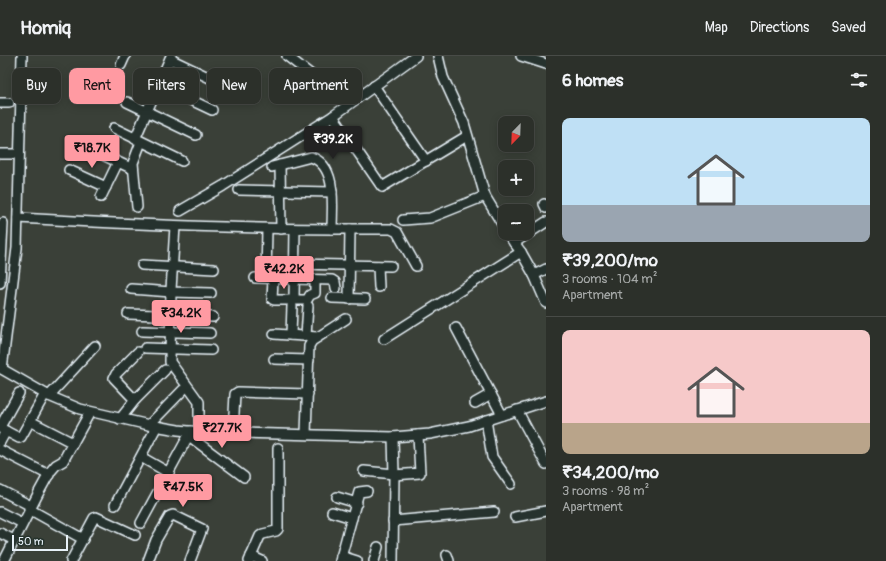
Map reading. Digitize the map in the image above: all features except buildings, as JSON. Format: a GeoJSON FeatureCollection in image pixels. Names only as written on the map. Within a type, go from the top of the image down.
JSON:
{"type":"FeatureCollection","features":[{"type":"Feature","properties":{"kind":"street"},"geometry":{"type":"LineString","coordinates":[[22,56],[17,248],[1,369],[47,395],[80,409],[120,419],[193,433],[306,434],[393,437],[430,434],[486,420],[546,401]]}},
{"type":"Feature","properties":{"kind":"street"},"geometry":{"type":"LineString","coordinates":[[121,65],[125,56]]}},
{"type":"Feature","properties":{"kind":"street"},"geometry":{"type":"LineString","coordinates":[[287,56],[302,68]]}},
{"type":"Feature","properties":{"kind":"street"},"geometry":{"type":"LineString","coordinates":[[362,95],[416,56]]}},
{"type":"Feature","properties":{"kind":"street"},"geometry":{"type":"LineString","coordinates":[[438,56],[443,77],[464,124],[486,196],[498,217]]}},
{"type":"Feature","properties":{"kind":"street"},"geometry":{"type":"LineString","coordinates":[[521,56],[546,64]]}},
{"type":"Feature","properties":{"kind":"street"},"geometry":{"type":"LineString","coordinates":[[166,68],[170,58],[207,76]]}},
{"type":"Feature","properties":{"kind":"street"},"geometry":{"type":"LineString","coordinates":[[374,86],[426,161]]}},
{"type":"Feature","properties":{"kind":"street"},"geometry":{"type":"LineString","coordinates":[[127,102],[196,135]]}},
{"type":"Feature","properties":{"kind":"street"},"geometry":{"type":"LineString","coordinates":[[137,207],[133,169],[134,157],[138,140],[151,104]]}},
{"type":"Feature","properties":{"kind":"street"},"geometry":{"type":"LineString","coordinates":[[199,104],[212,110]]}},
{"type":"Feature","properties":{"kind":"street"},"geometry":{"type":"LineString","coordinates":[[180,211],[223,186],[349,104]]}},
{"type":"Feature","properties":{"kind":"street"},"geometry":{"type":"LineString","coordinates":[[332,116],[382,187],[467,136]]}},
{"type":"Feature","properties":{"kind":"street"},"geometry":{"type":"LineString","coordinates":[[114,128],[182,161]]}},
{"type":"Feature","properties":{"kind":"street"},"geometry":{"type":"LineString","coordinates":[[81,145],[133,169]]}},
{"type":"Feature","properties":{"kind":"street"},"geometry":{"type":"LineString","coordinates":[[0,154],[20,154]]}},
{"type":"Feature","properties":{"kind":"street"},"geometry":{"type":"LineString","coordinates":[[282,229],[280,191],[276,166],[311,157],[316,159],[328,172],[332,192],[332,229]]}},
{"type":"Feature","properties":{"kind":"street"},"geometry":{"type":"LineString","coordinates":[[101,198],[118,162]]}},
{"type":"Feature","properties":{"kind":"street"},"geometry":{"type":"LineString","coordinates":[[69,170],[106,187]]}},
{"type":"Feature","properties":{"kind":"street"},"geometry":{"type":"LineString","coordinates":[[239,190],[332,192]]}},
{"type":"Feature","properties":{"kind":"street"},"geometry":{"type":"LineString","coordinates":[[403,220],[430,218],[486,196]]}},
{"type":"Feature","properties":{"kind":"street"},"geometry":{"type":"LineString","coordinates":[[18,218],[267,229],[391,229],[397,232],[416,266]]}},
{"type":"Feature","properties":{"kind":"street"},"geometry":{"type":"LineString","coordinates":[[0,283],[1,221]]}},
{"type":"Feature","properties":{"kind":"street"},"geometry":{"type":"LineString","coordinates":[[514,243],[546,222]]}},
{"type":"Feature","properties":{"kind":"street"},"geometry":{"type":"LineString","coordinates":[[140,523],[193,433],[199,402],[170,362],[171,292],[175,226]]}},
{"type":"Feature","properties":{"kind":"street"},"geometry":{"type":"LineString","coordinates":[[267,229],[273,300],[293,303],[308,300],[310,295],[315,293],[315,280]]}},
{"type":"Feature","properties":{"kind":"street"},"geometry":{"type":"LineString","coordinates":[[290,335],[295,264],[295,229]]}},
{"type":"Feature","properties":{"kind":"street"},"geometry":{"type":"LineString","coordinates":[[349,299],[350,229]]}},
{"type":"Feature","properties":{"kind":"street"},"geometry":{"type":"LineString","coordinates":[[512,240],[522,252],[546,303]]}},
{"type":"Feature","properties":{"kind":"street"},"geometry":{"type":"LineString","coordinates":[[384,339],[522,252]]}},
{"type":"Feature","properties":{"kind":"street"},"geometry":{"type":"LineString","coordinates":[[295,264],[391,266]]}},
{"type":"Feature","properties":{"kind":"street"},"geometry":{"type":"LineString","coordinates":[[142,265],[214,269]]}},
{"type":"Feature","properties":{"kind":"street"},"geometry":{"type":"LineString","coordinates":[[378,266],[379,287]]}},
{"type":"Feature","properties":{"kind":"street"},"geometry":{"type":"LineString","coordinates":[[534,275],[546,269]]}},
{"type":"Feature","properties":{"kind":"street"},"geometry":{"type":"LineString","coordinates":[[0,273],[14,274]]}},
{"type":"Feature","properties":{"kind":"street"},"geometry":{"type":"LineString","coordinates":[[255,278],[333,280],[336,288]]}},
{"type":"Feature","properties":{"kind":"street"},"geometry":{"type":"LineString","coordinates":[[131,289],[171,292],[211,292]]}},
{"type":"Feature","properties":{"kind":"street"},"geometry":{"type":"LineString","coordinates":[[332,298],[365,299]]}},
{"type":"Feature","properties":{"kind":"street"},"geometry":{"type":"LineString","coordinates":[[306,336],[308,306]]}},
{"type":"Feature","properties":{"kind":"street"},"geometry":{"type":"LineString","coordinates":[[128,314],[213,317]]}},
{"type":"Feature","properties":{"kind":"street"},"geometry":{"type":"LineString","coordinates":[[306,434],[309,346],[318,337],[346,319]]}},
{"type":"Feature","properties":{"kind":"street"},"geometry":{"type":"LineString","coordinates":[[456,328],[502,415]]}},
{"type":"Feature","properties":{"kind":"street"},"geometry":{"type":"LineString","coordinates":[[142,330],[210,333]]}},
{"type":"Feature","properties":{"kind":"street"},"geometry":{"type":"LineString","coordinates":[[274,334],[318,337]]}},
{"type":"Feature","properties":{"kind":"street"},"geometry":{"type":"LineString","coordinates":[[2,428],[20,438],[47,395],[95,346]]}},
{"type":"Feature","properties":{"kind":"street"},"geometry":{"type":"LineString","coordinates":[[135,400],[114,378],[116,374],[142,350],[170,348],[211,350]]}},
{"type":"Feature","properties":{"kind":"street"},"geometry":{"type":"LineString","coordinates":[[274,359],[309,360]]}},
{"type":"Feature","properties":{"kind":"street"},"geometry":{"type":"LineString","coordinates":[[120,419],[135,400],[165,370]]}},
{"type":"Feature","properties":{"kind":"street"},"geometry":{"type":"LineString","coordinates":[[115,504],[141,457],[153,426],[182,390]]}},
{"type":"Feature","properties":{"kind":"street"},"geometry":{"type":"LineString","coordinates":[[233,433],[235,394],[241,392],[308,394]]}},
{"type":"Feature","properties":{"kind":"street"},"geometry":{"type":"LineString","coordinates":[[0,442],[2,428],[19,393]]}},
{"type":"Feature","properties":{"kind":"street"},"geometry":{"type":"LineString","coordinates":[[476,403],[492,394]]}},
{"type":"Feature","properties":{"kind":"street"},"geometry":{"type":"LineString","coordinates":[[517,410],[546,464]]}},
{"type":"Feature","properties":{"kind":"street"},"geometry":{"type":"LineString","coordinates":[[4,561],[4,550],[14,540],[48,475],[56,465],[63,461],[90,412]]}},
{"type":"Feature","properties":{"kind":"street"},"geometry":{"type":"LineString","coordinates":[[486,420],[492,457],[512,484]]}},
{"type":"Feature","properties":{"kind":"street"},"geometry":{"type":"LineString","coordinates":[[30,421],[73,443]]}},
{"type":"Feature","properties":{"kind":"street"},"geometry":{"type":"LineString","coordinates":[[193,433],[244,477]]}},
{"type":"Feature","properties":{"kind":"street"},"geometry":{"type":"LineString","coordinates":[[364,471],[394,474],[420,473],[418,435]]}},
{"type":"Feature","properties":{"kind":"street"},"geometry":{"type":"LineString","coordinates":[[393,437],[393,561]]}},
{"type":"Feature","properties":{"kind":"street"},"geometry":{"type":"LineString","coordinates":[[262,561],[250,559],[262,534],[276,531],[278,529],[278,448]]}},
{"type":"Feature","properties":{"kind":"street"},"geometry":{"type":"LineString","coordinates":[[0,450],[48,475]]}},
{"type":"Feature","properties":{"kind":"street"},"geometry":{"type":"LineString","coordinates":[[141,457],[169,473]]}},
{"type":"Feature","properties":{"kind":"street"},"geometry":{"type":"LineString","coordinates":[[0,490],[83,539]]}},
{"type":"Feature","properties":{"kind":"street"},"geometry":{"type":"LineString","coordinates":[[357,561],[340,559],[360,492],[367,491]]}},
{"type":"Feature","properties":{"kind":"street"},"geometry":{"type":"LineString","coordinates":[[337,497],[356,503]]}},
{"type":"Feature","properties":{"kind":"street"},"geometry":{"type":"LineString","coordinates":[[515,517],[546,511]]}},
{"type":"Feature","properties":{"kind":"street"},"geometry":{"type":"LineString","coordinates":[[0,512],[22,523]]}},
{"type":"Feature","properties":{"kind":"street"},"geometry":{"type":"LineString","coordinates":[[332,512],[352,518]]}},
{"type":"Feature","properties":{"kind":"street"},"geometry":{"type":"LineString","coordinates":[[393,521],[494,512]]}},
{"type":"Feature","properties":{"kind":"street"},"geometry":{"type":"LineString","coordinates":[[148,561],[156,540],[170,516],[173,515],[202,529],[190,561]]}},
{"type":"Feature","properties":{"kind":"street"},"geometry":{"type":"LineString","coordinates":[[71,561],[96,516],[135,535]]}},
{"type":"Feature","properties":{"kind":"street"},"geometry":{"type":"LineString","coordinates":[[0,533],[14,540]]}},
{"type":"Feature","properties":{"kind":"street"},"geometry":{"type":"LineString","coordinates":[[374,561],[378,547]]}}]}
